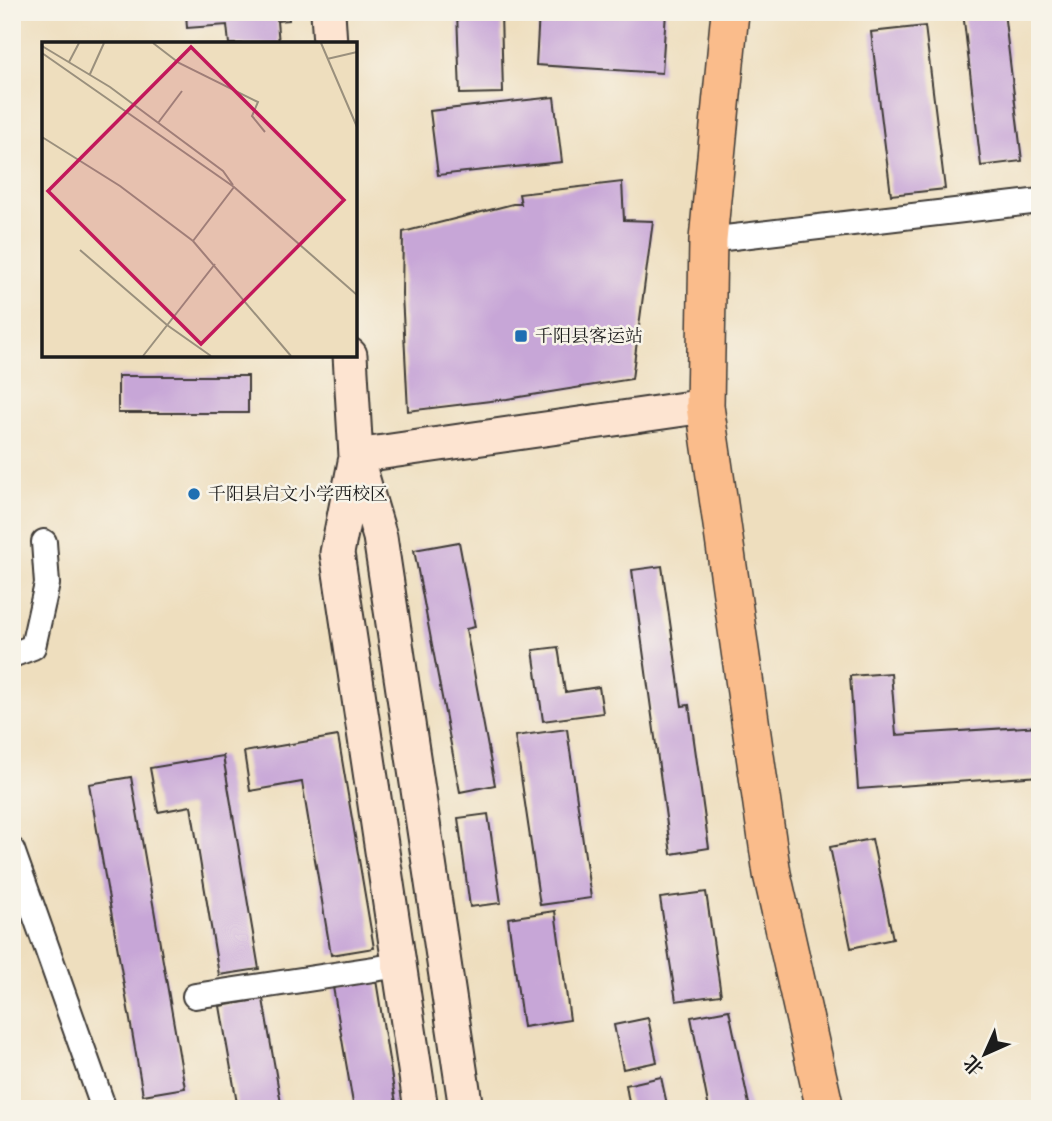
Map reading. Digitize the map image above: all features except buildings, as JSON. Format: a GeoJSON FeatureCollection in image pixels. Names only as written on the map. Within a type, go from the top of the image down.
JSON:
{"type":"FeatureCollection","features":[{"type":"Feature","properties":{"kind":"main road"},"geometry":{"type":"LineString","coordinates":[[730,12],[708,240],[705,405],[772,874],[825,1109]]}},
{"type":"Feature","properties":{"kind":"street"},"geometry":{"type":"LineString","coordinates":[[328,12],[330,42]]}},
{"type":"Feature","properties":{"kind":"street"},"geometry":{"type":"LineString","coordinates":[[708,240],[1040,201]]}},
{"type":"Feature","properties":{"kind":"street"},"geometry":{"type":"LineString","coordinates":[[350,357],[356,456],[380,537],[466,1109]]}},
{"type":"Feature","properties":{"kind":"street"},"geometry":{"type":"LineString","coordinates":[[356,456],[705,405]]}},
{"type":"Feature","properties":{"kind":"street"},"geometry":{"type":"LineString","coordinates":[[356,456],[337,553],[421,1109]]}},
{"type":"Feature","properties":{"kind":"street"},"geometry":{"type":"LineString","coordinates":[[12,655],[33,647],[47,584],[44,542]]}},
{"type":"Feature","properties":{"kind":"street"},"geometry":{"type":"LineString","coordinates":[[12,850],[104,1109]]}},
{"type":"Feature","properties":{"kind":"street"},"geometry":{"type":"LineString","coordinates":[[195,996],[400,965]]}},
{"type":"Feature","properties":{"kind":"place","name":"千阳县客运站"},"geometry":{"type":"Point","coordinates":[521,336]}},
{"type":"Feature","properties":{"kind":"place","name":"千阳县启文小学西校区"},"geometry":{"type":"Point","coordinates":[194,494]}}]}
